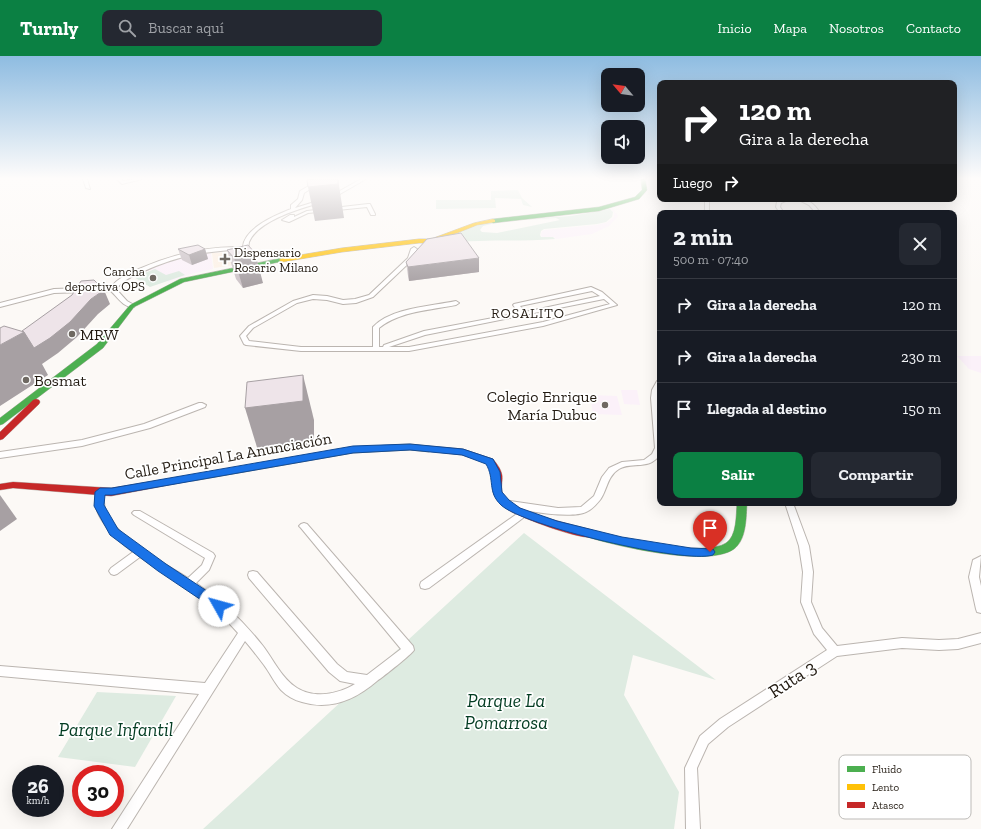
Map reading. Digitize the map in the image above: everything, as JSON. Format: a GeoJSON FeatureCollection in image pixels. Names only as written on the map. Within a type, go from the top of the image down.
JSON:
{"type":"FeatureCollection","features":[{"type":"Feature","properties":{"kind":"street"},"geometry":{"type":"LineString","coordinates":[[250,266],[244,248],[252,234],[267,222],[283,215]]}},
{"type":"Feature","properties":{"kind":"street"},"geometry":{"type":"LineString","coordinates":[[294,215],[284,220],[289,221],[300,215]]}},
{"type":"Feature","properties":{"kind":"street"},"geometry":{"type":"LineString","coordinates":[[0,437],[29,408],[82,369],[108,347],[134,313],[144,304],[174,287],[192,281],[252,269],[357,251],[416,247],[476,224],[548,215]]}},
{"type":"Feature","properties":{"kind":"street"},"geometry":{"type":"LineString","coordinates":[[0,422],[100,346],[132,306],[170,285],[182,280],[250,266],[342,250],[416,247]]}},
{"type":"Feature","properties":{"kind":"street"},"geometry":{"type":"LineString","coordinates":[[416,247],[410,259],[371,296],[356,301],[343,302],[327,298],[313,297],[295,302],[251,327],[244,336],[246,343],[301,349],[409,348],[446,343],[543,324],[614,305],[595,290],[590,289],[516,305],[523,314]]}},
{"type":"Feature","properties":{"kind":"street"},"geometry":{"type":"LineString","coordinates":[[113,289],[116,283],[155,264],[180,254],[199,250],[244,248]]}},
{"type":"Feature","properties":{"kind":"street"},"geometry":{"type":"LineString","coordinates":[[0,305],[54,291],[113,289],[125,302],[132,306]]}},
{"type":"Feature","properties":{"kind":"street"},"geometry":{"type":"LineString","coordinates":[[376,349],[424,333],[604,297]]}},
{"type":"Feature","properties":{"kind":"street"},"geometry":{"type":"LineString","coordinates":[[376,349],[376,327],[382,322],[396,316],[456,303]]}},
{"type":"Feature","properties":{"kind":"street"},"geometry":{"type":"LineString","coordinates":[[657,388],[655,398],[657,423]]}},
{"type":"Feature","properties":{"kind":"street"},"geometry":{"type":"LineString","coordinates":[[0,455],[82,442],[146,426],[202,405]]}},
{"type":"Feature","properties":{"kind":"street","name":"Calle Principal La Anunciación"},"geometry":{"type":"LineString","coordinates":[[0,487],[13,485],[112,492],[353,450],[410,447],[463,452],[490,462],[496,472],[497,493],[505,503]]}},
{"type":"Feature","properties":{"kind":"street"},"geometry":{"type":"LineString","coordinates":[[505,503],[568,511],[582,510],[598,497],[609,472],[622,464],[641,464],[649,462],[657,455]]}},
{"type":"Feature","properties":{"kind":"street"},"geometry":{"type":"LineString","coordinates":[[100,492],[99,506],[114,532],[140,552],[209,598],[228,615],[264,656],[277,677],[290,690],[306,698],[327,700],[350,695],[369,681],[385,666],[409,650],[304,526]]}},
{"type":"Feature","properties":{"kind":"street"},"geometry":{"type":"LineString","coordinates":[[505,503],[517,511],[555,524],[622,542],[691,552],[710,552],[725,549],[736,538],[741,506]]}},
{"type":"Feature","properties":{"kind":"street"},"geometry":{"type":"LineString","coordinates":[[790,506],[804,546],[808,572],[806,602],[818,631],[835,651]]}},
{"type":"Feature","properties":{"kind":"street"},"geometry":{"type":"LineString","coordinates":[[137,513],[210,556],[206,567],[188,585]]}},
{"type":"Feature","properties":{"kind":"street"},"geometry":{"type":"LineString","coordinates":[[425,585],[524,513]]}},
{"type":"Feature","properties":{"kind":"street"},"geometry":{"type":"LineString","coordinates":[[114,571],[140,552]]}},
{"type":"Feature","properties":{"kind":"street"},"geometry":{"type":"LineString","coordinates":[[981,560],[976,563],[974,577],[981,609]]}},
{"type":"Feature","properties":{"kind":"street"},"geometry":{"type":"LineString","coordinates":[[253,575],[333,668],[344,677],[369,681]]}},
{"type":"Feature","properties":{"kind":"street"},"geometry":{"type":"LineString","coordinates":[[120,829],[244,632]]}},
{"type":"Feature","properties":{"kind":"street","name":"Ruta 3"},"geometry":{"type":"LineString","coordinates":[[693,829],[691,768],[704,740],[724,723],[835,651],[902,643],[939,645],[958,644],[981,638]]}},
{"type":"Feature","properties":{"kind":"street"},"geometry":{"type":"LineString","coordinates":[[0,671],[208,689]]}},
{"type":"Feature","properties":{"kind":"shaded area"},"geometry":{"type":"Polygon","coordinates":[[[614,215],[618,216],[609,226],[592,234],[556,239],[554,237],[542,237],[541,235],[542,231],[545,230],[597,225],[608,222],[614,217],[614,215]]]}},
{"type":"Feature","properties":{"kind":"shaded area"},"geometry":{"type":"Polygon","coordinates":[[[212,252],[213,269],[191,274],[168,282],[166,280],[169,279],[152,270],[146,271],[156,264],[170,259],[212,252]]]}},
{"type":"Feature","properties":{"kind":"shaded area","name":"Dispensario Rosario Milano"},"geometry":{"type":"Polygon","coordinates":[[[235,252],[241,264],[214,268],[212,253],[235,252]]]}},
{"type":"Feature","properties":{"kind":"shaded area"},"geometry":{"type":"Polygon","coordinates":[[[957,356],[981,356],[981,373],[969,369],[957,356]]]}},
{"type":"Feature","properties":{"kind":"shaded area"},"geometry":{"type":"Polygon","coordinates":[[[621,390],[637,390],[640,405],[624,404],[621,390]]]}},
{"type":"Feature","properties":{"kind":"shaded area","name":"Colegio Enrique María Dubuc"},"geometry":{"type":"Polygon","coordinates":[[[590,395],[617,396],[622,415],[593,414],[590,395]]]}},
{"type":"Feature","properties":{"kind":"green space"},"geometry":{"type":"Polygon","coordinates":[[[612,215],[606,222],[544,229],[541,231],[541,237],[553,237],[555,239],[447,243],[443,239],[480,224],[500,222],[483,226],[480,230],[482,232],[497,233],[560,220],[556,218],[503,221],[571,216],[612,215]]]}},
{"type":"Feature","properties":{"kind":"green space","name":"Cancha deportiva OPS"},"geometry":{"type":"Polygon","coordinates":[[[155,269],[166,275],[179,271],[185,275],[150,287],[134,277],[155,269]]]}},
{"type":"Feature","properties":{"kind":"green space","name":"Parque La Pomarrosa"},"geometry":{"type":"Polygon","coordinates":[[[524,533],[716,680],[633,655],[624,695],[679,792],[674,829],[203,829],[524,533]]]}},
{"type":"Feature","properties":{"kind":"green space","name":"Parque Infantil"},"geometry":{"type":"Polygon","coordinates":[[[97,692],[176,696],[135,767],[58,757],[97,692]]]}},
{"type":"Feature","properties":{"kind":"building"},"geometry":{"type":"Polygon","coordinates":[[[461,233],[479,258],[408,267],[406,262],[427,239],[461,233]]]}},
{"type":"Feature","properties":{"kind":"building"},"geometry":{"type":"Polygon","coordinates":[[[198,245],[205,249],[189,255],[178,249],[198,245]]]}},
{"type":"Feature","properties":{"kind":"building"},"geometry":{"type":"Polygon","coordinates":[[[248,245],[255,253],[234,258],[227,250],[248,245]]]}},
{"type":"Feature","properties":{"kind":"building"},"geometry":{"type":"Polygon","coordinates":[[[94,280],[104,290],[91,299],[70,322],[50,338],[34,348],[22,331],[72,295],[81,281],[94,280]]]}},
{"type":"Feature","properties":{"kind":"building"},"geometry":{"type":"Polygon","coordinates":[[[4,326],[24,332],[0,345],[0,328],[4,326]]]}},
{"type":"Feature","properties":{"kind":"building"},"geometry":{"type":"Polygon","coordinates":[[[303,375],[303,401],[245,408],[247,382],[303,375]]]}},
{"type":"Feature","properties":{"kind":"traffic: fast"},"geometry":{"type":"LineString","coordinates":[[493,221],[545,215]]}},
{"type":"Feature","properties":{"kind":"traffic: fast"},"geometry":{"type":"LineString","coordinates":[[0,422],[100,346],[132,306],[182,280],[282,260]]}},
{"type":"Feature","properties":{"kind":"traffic: fast"},"geometry":{"type":"LineString","coordinates":[[591,534],[641,545],[684,552],[719,551],[730,546],[734,542],[740,526],[742,506]]}},
{"type":"Feature","properties":{"kind":"traffic: slow"},"geometry":{"type":"LineString","coordinates":[[282,260],[342,250],[419,241],[432,241],[476,224],[493,221]]}},
{"type":"Feature","properties":{"kind":"traffic: slow"},"geometry":{"type":"LineString","coordinates":[[193,478],[353,450],[410,447],[429,449]]}},
{"type":"Feature","properties":{"kind":"traffic: jam"},"geometry":{"type":"LineString","coordinates":[[0,437],[36,402]]}},
{"type":"Feature","properties":{"kind":"traffic: jam"},"geometry":{"type":"LineString","coordinates":[[429,449],[463,452],[490,461],[497,475],[499,496],[505,503],[527,515],[569,529],[591,534]]}},
{"type":"Feature","properties":{"kind":"traffic: jam"},"geometry":{"type":"LineString","coordinates":[[0,487],[13,485],[111,492],[193,478]]}},
{"type":"Feature","properties":{"kind":"place","name":"Dispensario Rosario Milano"},"geometry":{"type":"Point","coordinates":[225,259]}},
{"type":"Feature","properties":{"kind":"place","name":"Cancha deportiva OPS"},"geometry":{"type":"Point","coordinates":[153,278]}},
{"type":"Feature","properties":{"kind":"place","name":"MRW"},"geometry":{"type":"Point","coordinates":[72,334]}},
{"type":"Feature","properties":{"kind":"place","name":"Bosmat"},"geometry":{"type":"Point","coordinates":[26,380]}},
{"type":"Feature","properties":{"kind":"place","name":"Colegio Enrique María Dubuc"},"geometry":{"type":"Point","coordinates":[605,405]}},
{"type":"Feature","properties":{"kind":"district","name":"ROSALITO"},"geometry":{"type":"Point","coordinates":[528,313]}},
{"type":"Feature","properties":{"kind":"route"},"geometry":{"type":"LineString","coordinates":[[219,606],[162,568],[114,532],[99,506],[100,492],[112,492],[353,450],[410,447],[463,452],[490,462],[496,472],[497,493],[505,503],[517,511],[555,524],[622,542],[691,552],[710,552]]}}]}
